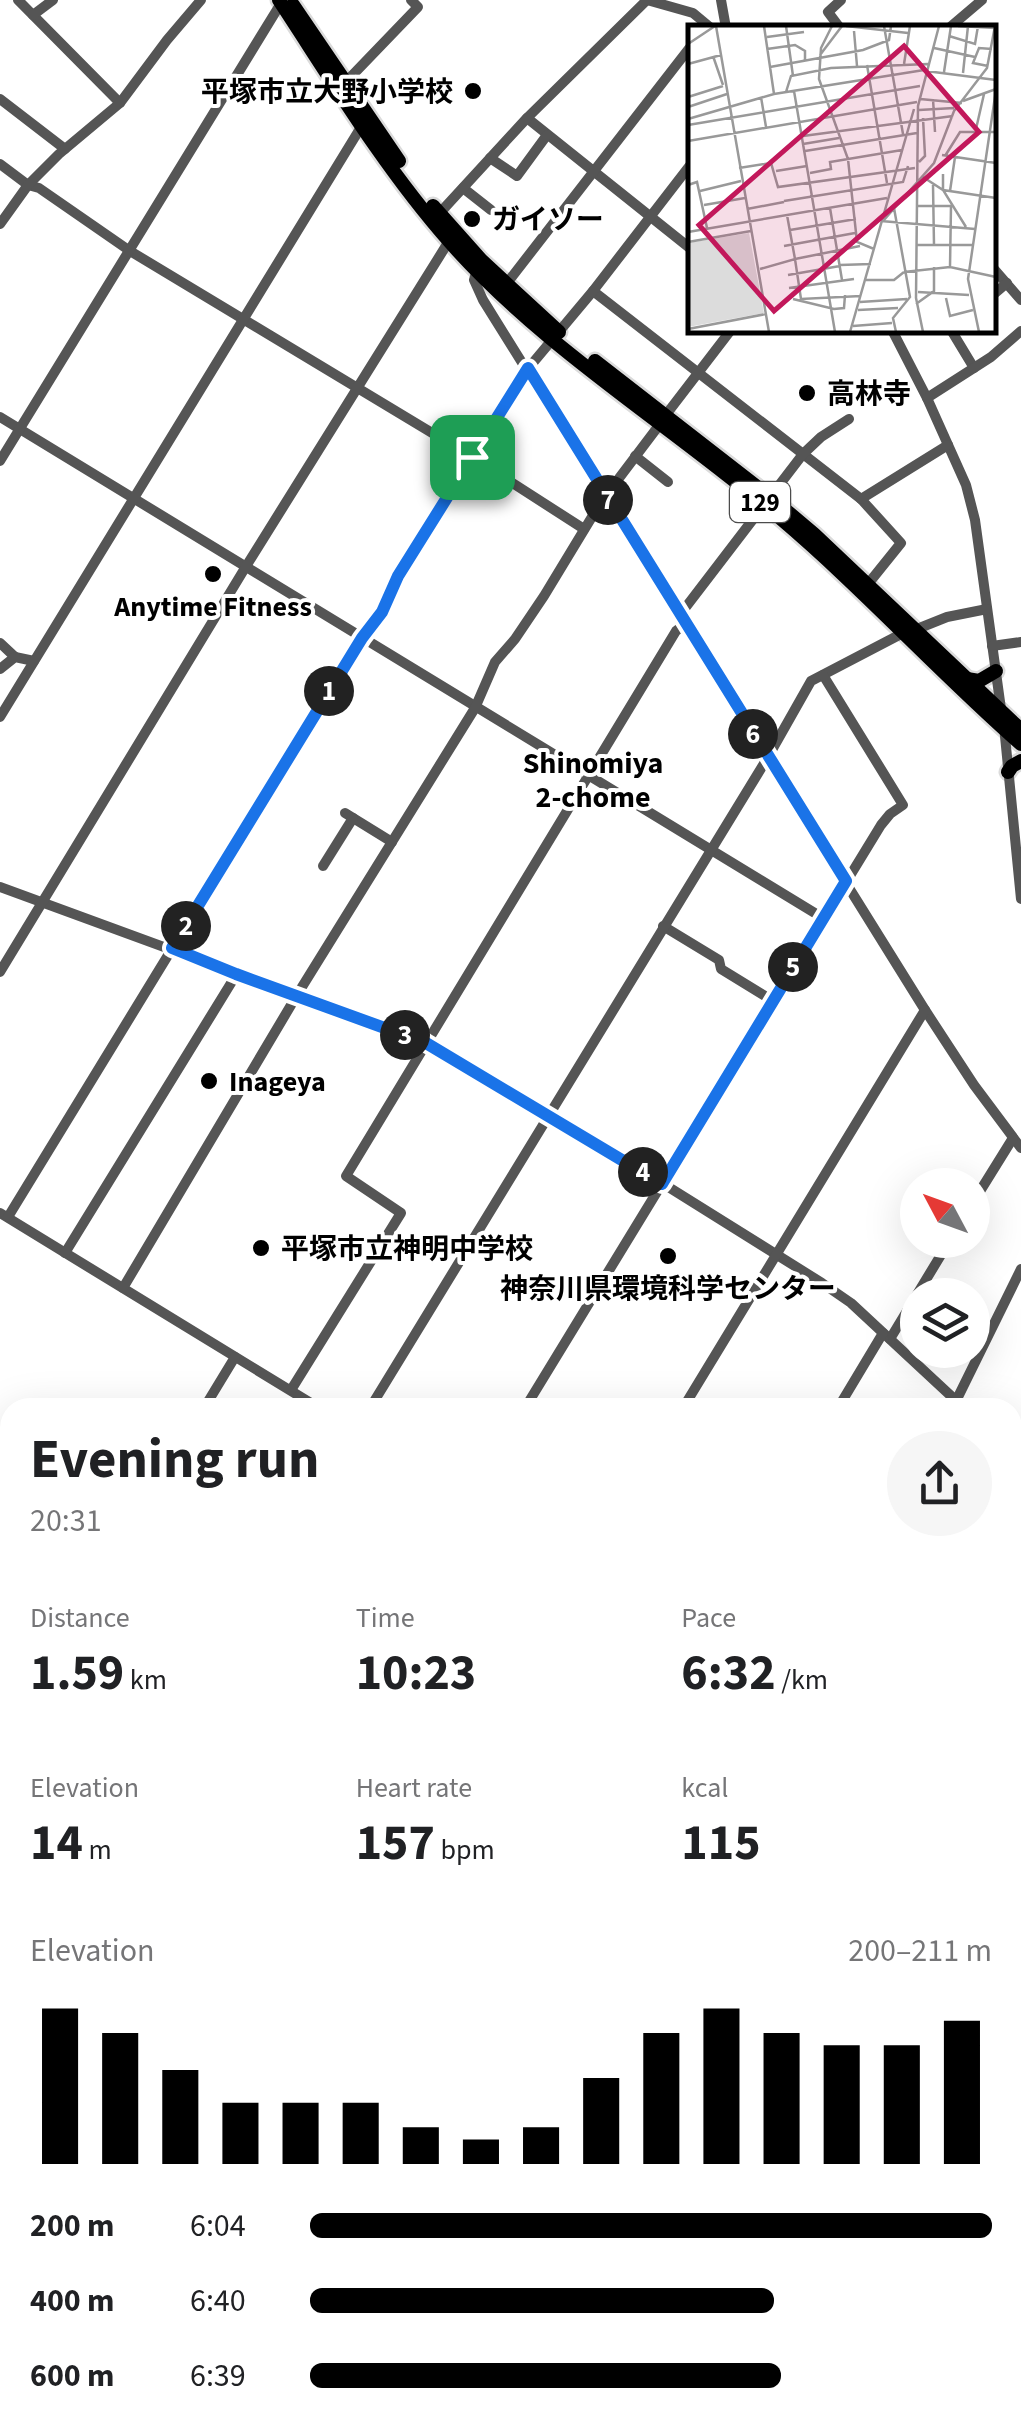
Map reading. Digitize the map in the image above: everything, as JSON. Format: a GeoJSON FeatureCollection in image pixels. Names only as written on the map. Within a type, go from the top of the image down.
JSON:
{"type":"FeatureCollection","features":[{"type":"Feature","properties":{"kind":"highway","name":"129"},"geometry":{"type":"LineString","coordinates":[[285,2],[341,88],[414,182],[448,241],[556,336],[814,534],[868,584],[1021,744]]}},
{"type":"Feature","properties":{"kind":"highway","name":"129"},"geometry":{"type":"LineString","coordinates":[[341,88],[361,127],[436,217],[472,250],[503,288]]}},
{"type":"Feature","properties":{"kind":"highway","name":"129"},"geometry":{"type":"LineString","coordinates":[[767,501],[814,548],[1021,730]]}},
{"type":"Feature","properties":{"kind":"highway"},"geometry":{"type":"LineString","coordinates":[[967,679],[979,680],[996,670]]}},
{"type":"Feature","properties":{"kind":"highway"},"geometry":{"type":"LineString","coordinates":[[1008,772],[1021,761]]}},
{"type":"Feature","properties":{"kind":"street"},"geometry":{"type":"LineString","coordinates":[[18,0],[120,103]]}},
{"type":"Feature","properties":{"kind":"street"},"geometry":{"type":"LineString","coordinates":[[33,16],[52,0]]}},
{"type":"Feature","properties":{"kind":"street"},"geometry":{"type":"LineString","coordinates":[[0,224],[28,185],[120,103],[201,0]]}},
{"type":"Feature","properties":{"kind":"street"},"geometry":{"type":"LineString","coordinates":[[341,88],[418,7],[411,0]]}},
{"type":"Feature","properties":{"kind":"street"},"geometry":{"type":"LineString","coordinates":[[436,217],[527,118],[647,0],[693,13],[708,25]]}},
{"type":"Feature","properties":{"kind":"street"},"geometry":{"type":"LineString","coordinates":[[721,0],[725,25]]}},
{"type":"Feature","properties":{"kind":"street"},"geometry":{"type":"LineString","coordinates":[[838,25],[828,12],[841,0]]}},
{"type":"Feature","properties":{"kind":"street"},"geometry":{"type":"LineString","coordinates":[[952,25],[978,1]]}},
{"type":"Feature","properties":{"kind":"street"},"geometry":{"type":"LineString","coordinates":[[0,460],[285,2]]}},
{"type":"Feature","properties":{"kind":"street"},"geometry":{"type":"LineString","coordinates":[[503,288],[688,50]]}},
{"type":"Feature","properties":{"kind":"street"},"geometry":{"type":"LineString","coordinates":[[0,99],[64,150]]}},
{"type":"Feature","properties":{"kind":"street"},"geometry":{"type":"LineString","coordinates":[[527,118],[688,247]]}},
{"type":"Feature","properties":{"kind":"street"},"geometry":{"type":"LineString","coordinates":[[0,718],[361,127]]}},
{"type":"Feature","properties":{"kind":"street"},"geometry":{"type":"LineString","coordinates":[[490,158],[517,176],[547,135]]}},
{"type":"Feature","properties":{"kind":"street"},"geometry":{"type":"LineString","coordinates":[[0,164],[130,251],[584,529]]}},
{"type":"Feature","properties":{"kind":"street"},"geometry":{"type":"LineString","coordinates":[[303,1398],[4,1215],[362,638],[382,612],[398,576],[528,368],[688,168]]}},
{"type":"Feature","properties":{"kind":"street"},"geometry":{"type":"LineString","coordinates":[[463,188],[491,210]]}},
{"type":"Feature","properties":{"kind":"street"},"geometry":{"type":"LineString","coordinates":[[0,972],[448,241]]}},
{"type":"Feature","properties":{"kind":"street"},"geometry":{"type":"LineString","coordinates":[[478,270],[476,288],[925,1010],[1017,1143],[990,1180]]}},
{"type":"Feature","properties":{"kind":"street"},"geometry":{"type":"LineString","coordinates":[[996,271],[1021,300]]}},
{"type":"Feature","properties":{"kind":"street"},"geometry":{"type":"LineString","coordinates":[[996,292],[1006,284]]}},
{"type":"Feature","properties":{"kind":"street"},"geometry":{"type":"LineString","coordinates":[[593,291],[861,499],[901,543],[868,584]]}},
{"type":"Feature","properties":{"kind":"street"},"geometry":{"type":"LineString","coordinates":[[927,398],[1021,331]]}},
{"type":"Feature","properties":{"kind":"street"},"geometry":{"type":"LineString","coordinates":[[123,1288],[297,995],[476,708],[495,662],[544,596],[605,496],[729,332]]}},
{"type":"Feature","properties":{"kind":"street"},"geometry":{"type":"LineString","coordinates":[[893,332],[966,485],[976,520],[1002,712],[1021,899]]}},
{"type":"Feature","properties":{"kind":"street"},"geometry":{"type":"LineString","coordinates":[[952,332],[974,368]]}},
{"type":"Feature","properties":{"kind":"street"},"geometry":{"type":"LineString","coordinates":[[0,417],[823,918]]}},
{"type":"Feature","properties":{"kind":"street"},"geometry":{"type":"LineString","coordinates":[[290,1390],[401,1213],[346,1176],[682,620],[803,454],[849,419]]}},
{"type":"Feature","properties":{"kind":"street"},"geometry":{"type":"LineString","coordinates":[[861,499],[948,446]]}},
{"type":"Feature","properties":{"kind":"street"},"geometry":{"type":"LineString","coordinates":[[635,456],[668,482]]}},
{"type":"Feature","properties":{"kind":"street"},"geometry":{"type":"LineString","coordinates":[[376,1398],[811,681],[910,631],[946,617],[987,609]]}},
{"type":"Feature","properties":{"kind":"street"},"geometry":{"type":"LineString","coordinates":[[992,646],[1021,642]]}},
{"type":"Feature","properties":{"kind":"street"},"geometry":{"type":"LineString","coordinates":[[0,643],[15,657],[34,661]]}},
{"type":"Feature","properties":{"kind":"street"},"geometry":{"type":"LineString","coordinates":[[0,669],[15,657]]}},
{"type":"Feature","properties":{"kind":"street"},"geometry":{"type":"LineString","coordinates":[[531,1398],[881,825],[902,805],[823,674]]}},
{"type":"Feature","properties":{"kind":"street"},"geometry":{"type":"LineString","coordinates":[[324,866],[349,816],[392,842]]}},
{"type":"Feature","properties":{"kind":"street"},"geometry":{"type":"LineString","coordinates":[[0,887],[426,1043],[777,1254],[851,1304],[953,1398]]}},
{"type":"Feature","properties":{"kind":"street"},"geometry":{"type":"LineString","coordinates":[[664,926],[719,960],[721,970],[773,1001]]}},
{"type":"Feature","properties":{"kind":"street"},"geometry":{"type":"LineString","coordinates":[[66,1253],[236,974]]}},
{"type":"Feature","properties":{"kind":"street"},"geometry":{"type":"LineString","coordinates":[[688,1398],[925,1010]]}},
{"type":"Feature","properties":{"kind":"street"},"geometry":{"type":"LineString","coordinates":[[845,1398],[938,1258]]}},
{"type":"Feature","properties":{"kind":"street"},"geometry":{"type":"LineString","coordinates":[[963,1398],[1021,1269]]}},
{"type":"Feature","properties":{"kind":"street"},"geometry":{"type":"LineString","coordinates":[[210,1398],[235,1356]]}},
{"type":"Feature","properties":{"kind":"place","name":"平塚市立大野小学校"},"geometry":{"type":"Point","coordinates":[473,91]}},
{"type":"Feature","properties":{"kind":"place","name":"ガイソー"},"geometry":{"type":"Point","coordinates":[472,219]}},
{"type":"Feature","properties":{"kind":"place","name":"高林寺"},"geometry":{"type":"Point","coordinates":[807,393]}},
{"type":"Feature","properties":{"kind":"place","name":"Anytime Fitness"},"geometry":{"type":"Point","coordinates":[213,574]}},
{"type":"Feature","properties":{"kind":"place","name":"Inageya"},"geometry":{"type":"Point","coordinates":[209,1081]}},
{"type":"Feature","properties":{"kind":"place","name":"平塚市立神明中学校"},"geometry":{"type":"Point","coordinates":[261,1248]}},
{"type":"Feature","properties":{"kind":"place","name":"神奈川県環境科学センター"},"geometry":{"type":"Point","coordinates":[668,1256]}},
{"type":"Feature","properties":{"kind":"district","name":"Shinomiya 2-chome"},"geometry":{"type":"Point","coordinates":[593,780]}},
{"type":"Feature","properties":{"kind":"route"},"geometry":{"type":"LineString","coordinates":[[528,368],[846,881],[662,1184],[426,1043],[172,948],[362,638],[382,612],[398,576],[472,457],[528,368]]}}]}
